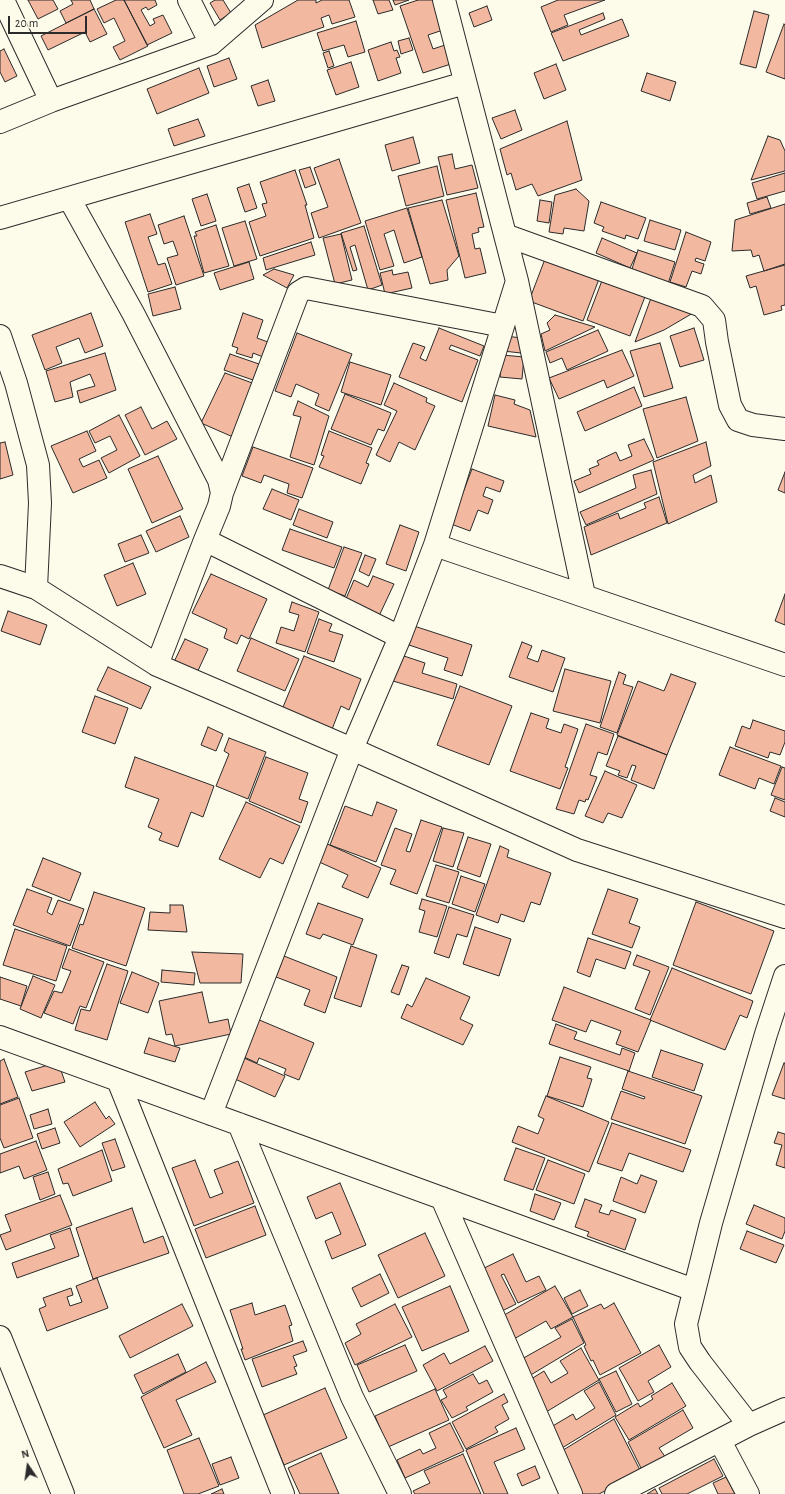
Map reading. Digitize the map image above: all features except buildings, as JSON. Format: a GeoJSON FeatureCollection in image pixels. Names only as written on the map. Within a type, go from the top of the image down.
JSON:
{"type":"FeatureCollection","features":[{"type":"Feature","properties":{"kind":"street"},"geometry":{"type":"LineString","coordinates":[[3,0],[52,101]]}},
{"type":"Feature","properties":{"kind":"street"},"geometry":{"type":"LineString","coordinates":[[188,0],[211,44]]}},
{"type":"Feature","properties":{"kind":"street"},"geometry":{"type":"LineString","coordinates":[[0,122],[52,101],[211,44],[262,0]]}},
{"type":"Feature","properties":{"kind":"street"},"geometry":{"type":"LineString","coordinates":[[444,0],[517,281],[584,595]]}},
{"type":"Feature","properties":{"kind":"street"},"geometry":{"type":"LineString","coordinates":[[0,218],[465,83]]}},
{"type":"Feature","properties":{"kind":"street"},"geometry":{"type":"LineString","coordinates":[[69,198],[133,313],[219,480],[222,493]]}},
{"type":"Feature","properties":{"kind":"street"},"geometry":{"type":"LineString","coordinates":[[505,235],[702,306],[714,320],[730,405],[738,420],[753,425],[785,429]]}},
{"type":"Feature","properties":{"kind":"street"},"geometry":{"type":"LineString","coordinates":[[212,1114],[352,748],[400,637],[435,545],[517,281]]}},
{"type":"Feature","properties":{"kind":"street"},"geometry":{"type":"LineString","coordinates":[[157,665],[204,540],[219,506],[222,493],[298,293],[306,288],[502,326]]}},
{"type":"Feature","properties":{"kind":"street"},"geometry":{"type":"LineString","coordinates":[[0,336],[16,383],[38,465],[40,503],[36,588]]}},
{"type":"Feature","properties":{"kind":"street"},"geometry":{"type":"LineString","coordinates":[[204,540],[400,637]]}},
{"type":"Feature","properties":{"kind":"street"},"geometry":{"type":"LineString","coordinates":[[435,545],[785,665]]}},
{"type":"Feature","properties":{"kind":"street"},"geometry":{"type":"LineString","coordinates":[[0,576],[36,588],[157,665],[352,748],[577,850],[785,917]]}},
{"type":"Feature","properties":{"kind":"street"},"geometry":{"type":"LineString","coordinates":[[749,1425],[690,1347],[686,1324],[711,1223],[766,1034],[785,976]]}},
{"type":"Feature","properties":{"kind":"street"},"geometry":{"type":"LineString","coordinates":[[0,1037],[694,1290]]}},
{"type":"Feature","properties":{"kind":"street"},"geometry":{"type":"LineString","coordinates":[[118,1080],[283,1494]]}},
{"type":"Feature","properties":{"kind":"street"},"geometry":{"type":"LineString","coordinates":[[239,1124],[352,1397],[400,1494]]}},
{"type":"Feature","properties":{"kind":"street"},"geometry":{"type":"LineString","coordinates":[[442,1198],[571,1494]]}},
{"type":"Feature","properties":{"kind":"street"},"geometry":{"type":"LineString","coordinates":[[0,1337],[63,1494]]}},
{"type":"Feature","properties":{"kind":"street"},"geometry":{"type":"LineString","coordinates":[[616,1494],[749,1425],[785,1409]]}},
{"type":"Feature","properties":{"kind":"street"},"geometry":{"type":"LineString","coordinates":[[720,1441],[748,1494]]}}]}
